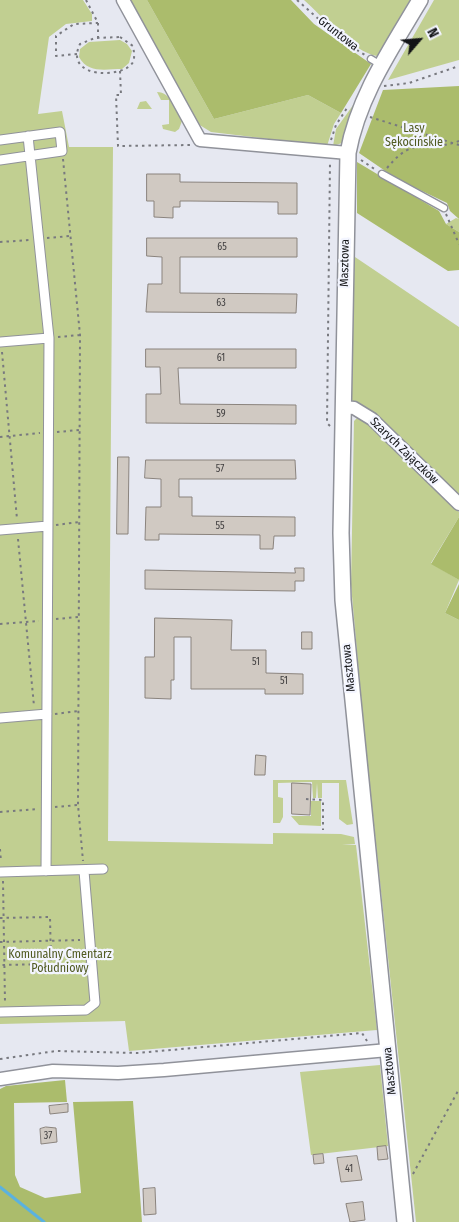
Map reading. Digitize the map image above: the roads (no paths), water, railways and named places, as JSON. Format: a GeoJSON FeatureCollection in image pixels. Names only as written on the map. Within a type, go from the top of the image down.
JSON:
{"type":"FeatureCollection","features":[{"type":"Feature","properties":{"kind":"street"},"geometry":{"type":"LineString","coordinates":[[123,0],[200,140],[330,151],[352,155]]}},
{"type":"Feature","properties":{"kind":"street","name":"Masztowa"},"geometry":{"type":"LineString","coordinates":[[405,1222],[346,643],[341,533],[343,407],[352,155],[358,113],[370,88],[376,62],[420,0]]}},
{"type":"Feature","properties":{"kind":"street"},"geometry":{"type":"LineString","coordinates":[[0,140],[60,132],[62,151],[0,160]]}},
{"type":"Feature","properties":{"kind":"street"},"geometry":{"type":"LineString","coordinates":[[28,136],[49,338],[46,871]]}},
{"type":"Feature","properties":{"kind":"street"},"geometry":{"type":"LineString","coordinates":[[0,342],[49,338]]}},
{"type":"Feature","properties":{"kind":"street","name":"Szarych Zajączków"},"geometry":{"type":"LineString","coordinates":[[343,407],[354,408],[372,419],[459,504]]}},
{"type":"Feature","properties":{"kind":"street"},"geometry":{"type":"LineString","coordinates":[[0,530],[48,526]]}},
{"type":"Feature","properties":{"kind":"street"},"geometry":{"type":"LineString","coordinates":[[0,718],[47,714]]}},
{"type":"Feature","properties":{"kind":"street"},"geometry":{"type":"LineString","coordinates":[[1,872],[103,869]]}},
{"type":"Feature","properties":{"kind":"street"},"geometry":{"type":"LineString","coordinates":[[3,1012],[86,1010],[96,1003],[84,871]]}},
{"type":"Feature","properties":{"kind":"street"},"geometry":{"type":"LineString","coordinates":[[0,1079],[53,1070],[118,1073],[388,1050]]}},
{"type":"Feature","properties":{"kind":"lane"},"geometry":{"type":"LineString","coordinates":[[382,174],[444,208]]}},
{"type":"Feature","properties":{"kind":"waterway"},"geometry":{"type":"LineString","coordinates":[[0,1187],[44,1222]]}},
{"type":"Feature","properties":{"kind":"park label","name":"Lasy Sękocińskie"},"geometry":{"type":"Point","coordinates":[414,136]}},
{"type":"Feature","properties":{"kind":"park label","name":"Komunalny Cmentarz Południowy"},"geometry":{"type":"Point","coordinates":[60,962]}}]}
